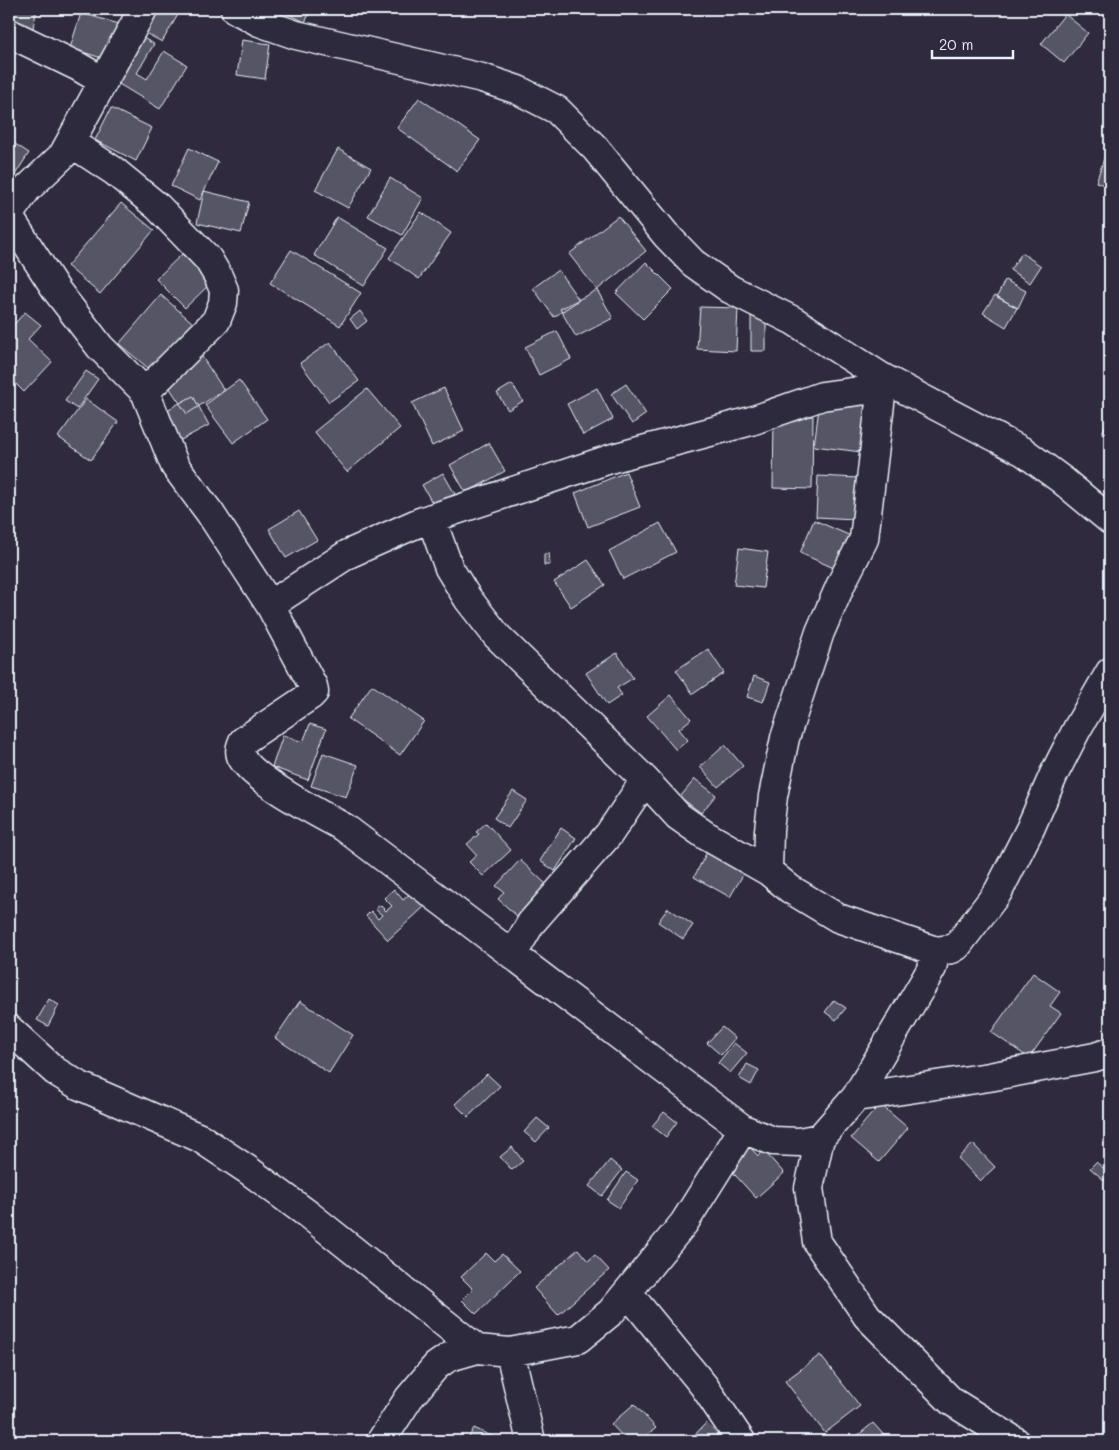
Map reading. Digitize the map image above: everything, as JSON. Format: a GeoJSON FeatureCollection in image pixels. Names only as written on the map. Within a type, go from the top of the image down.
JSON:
{"type":"FeatureCollection","features":[{"type":"Feature","properties":{"kind":"street"},"geometry":{"type":"LineString","coordinates":[[142,9],[63,155],[27,189],[9,216],[57,292],[100,347],[145,392],[175,466],[210,513],[270,605],[313,686],[314,692],[243,741],[240,751],[241,755],[247,764],[278,790],[345,828],[743,1129],[773,1140],[799,1142],[820,1138]]}},
{"type":"Feature","properties":{"kind":"street"},"geometry":{"type":"LineString","coordinates":[[235,9],[259,22],[296,34],[482,78],[518,90],[557,110],[595,148],[666,235],[692,263],[730,289],[794,321],[882,383],[1024,452],[1062,480],[1110,520]]}},
{"type":"Feature","properties":{"kind":"street"},"geometry":{"type":"LineString","coordinates":[[9,33],[79,67],[103,81]]}},
{"type":"Feature","properties":{"kind":"street"},"geometry":{"type":"LineString","coordinates":[[70,142],[114,171],[158,208],[208,259],[224,290],[223,303],[216,320],[145,392]]}},
{"type":"Feature","properties":{"kind":"street"},"geometry":{"type":"LineString","coordinates":[[270,605],[348,554],[431,518],[613,458],[751,421],[822,396],[882,383]]}},
{"type":"Feature","properties":{"kind":"street"},"geometry":{"type":"LineString","coordinates":[[768,871],[769,830],[773,796],[785,738],[820,632],[842,582],[864,540],[882,383]]}},
{"type":"Feature","properties":{"kind":"street"},"geometry":{"type":"LineString","coordinates":[[431,518],[449,568],[468,599],[497,636],[645,780],[678,816],[713,840],[768,871],[790,889],[838,918],[936,951],[952,949],[957,946],[998,892],[1077,728],[1110,672]]}},
{"type":"Feature","properties":{"kind":"street"},"geometry":{"type":"LineString","coordinates":[[512,954],[531,923],[610,834],[645,780]]}},
{"type":"Feature","properties":{"kind":"street"},"geometry":{"type":"LineString","coordinates":[[936,951],[932,968],[856,1097],[820,1138],[810,1188],[817,1242],[867,1316],[951,1401],[1014,1441]]}},
{"type":"Feature","properties":{"kind":"street"},"geometry":{"type":"LineString","coordinates":[[9,1029],[55,1071],[78,1085],[200,1138],[248,1170],[309,1215],[477,1349]]}},
{"type":"Feature","properties":{"kind":"street"},"geometry":{"type":"LineString","coordinates":[[856,1097],[989,1077],[1095,1057],[1110,1052]]}},
{"type":"Feature","properties":{"kind":"street"},"geometry":{"type":"LineString","coordinates":[[381,1441],[408,1398],[436,1366],[449,1357],[477,1349],[510,1352],[578,1339],[611,1312],[684,1223],[743,1129]]}},
{"type":"Feature","properties":{"kind":"street"},"geometry":{"type":"LineString","coordinates":[[628,1293],[704,1386],[741,1441]]}},
{"type":"Feature","properties":{"kind":"street"},"geometry":{"type":"LineString","coordinates":[[510,1352],[531,1441]]}},
{"type":"Feature","properties":{"kind":"building"},"geometry":{"type":"Polygon","coordinates":[[[12,9],[37,9],[32,32],[9,24],[12,9]]]}},
{"type":"Feature","properties":{"kind":"building"},"geometry":{"type":"Polygon","coordinates":[[[152,9],[172,9],[179,13],[162,42],[140,30],[152,9]]]}},
{"type":"Feature","properties":{"kind":"building"},"geometry":{"type":"Polygon","coordinates":[[[278,9],[312,9],[305,22],[278,9]]]}},
{"type":"Feature","properties":{"kind":"building"},"geometry":{"type":"Polygon","coordinates":[[[81,13],[119,24],[108,60],[70,48],[81,13]]]}},
{"type":"Feature","properties":{"kind":"building"},"geometry":{"type":"Polygon","coordinates":[[[1065,14],[1088,33],[1064,63],[1041,44],[1065,14]]]}},
{"type":"Feature","properties":{"kind":"building"},"geometry":{"type":"Polygon","coordinates":[[[136,34],[154,44],[137,73],[147,79],[164,51],[187,65],[160,109],[109,78],[136,34]]]}},
{"type":"Feature","properties":{"kind":"building"},"geometry":{"type":"Polygon","coordinates":[[[242,40],[270,44],[265,79],[237,75],[242,40]]]}},
{"type":"Feature","properties":{"kind":"building"},"geometry":{"type":"Polygon","coordinates":[[[419,98],[480,140],[457,171],[397,128],[419,98]]]}},
{"type":"Feature","properties":{"kind":"building"},"geometry":{"type":"Polygon","coordinates":[[[111,108],[152,128],[136,161],[95,140],[111,108]]]}},
{"type":"Feature","properties":{"kind":"building"},"geometry":{"type":"Polygon","coordinates":[[[9,140],[29,153],[9,184],[9,140]]]}},
{"type":"Feature","properties":{"kind":"building"},"geometry":{"type":"Polygon","coordinates":[[[1110,141],[1110,187],[1096,182],[1110,141]]]}},
{"type":"Feature","properties":{"kind":"building"},"geometry":{"type":"Polygon","coordinates":[[[189,148],[218,162],[200,200],[171,186],[189,148]]]}},
{"type":"Feature","properties":{"kind":"building"},"geometry":{"type":"Polygon","coordinates":[[[338,149],[371,168],[348,208],[315,190],[338,149]]]}},
{"type":"Feature","properties":{"kind":"building"},"geometry":{"type":"Polygon","coordinates":[[[390,178],[423,198],[402,235],[368,216],[390,178]]]}},
{"type":"Feature","properties":{"kind":"building"},"geometry":{"type":"Polygon","coordinates":[[[204,191],[249,202],[241,233],[197,223],[204,191]]]}},
{"type":"Feature","properties":{"kind":"building"},"geometry":{"type":"Polygon","coordinates":[[[121,203],[154,230],[100,294],[67,266],[121,203]]]}},
{"type":"Feature","properties":{"kind":"building"},"geometry":{"type":"Polygon","coordinates":[[[421,212],[451,233],[419,279],[389,258],[421,212]]]}},
{"type":"Feature","properties":{"kind":"building"},"geometry":{"type":"Polygon","coordinates":[[[618,216],[646,251],[597,290],[569,254],[618,216]]]}},
{"type":"Feature","properties":{"kind":"building"},"geometry":{"type":"Polygon","coordinates":[[[337,217],[388,248],[364,286],[314,255],[337,217]]]}},
{"type":"Feature","properties":{"kind":"building"},"geometry":{"type":"Polygon","coordinates":[[[291,250],[361,293],[340,326],[270,283],[291,250]]]}},
{"type":"Feature","properties":{"kind":"building"},"geometry":{"type":"Polygon","coordinates":[[[1022,253],[1041,266],[1030,283],[1010,270],[1022,253]]]}},
{"type":"Feature","properties":{"kind":"building"},"geometry":{"type":"Polygon","coordinates":[[[182,254],[211,283],[185,308],[156,279],[182,254]]]}},
{"type":"Feature","properties":{"kind":"building"},"geometry":{"type":"Polygon","coordinates":[[[646,262],[673,289],[643,319],[616,293],[646,262]]]}},
{"type":"Feature","properties":{"kind":"building"},"geometry":{"type":"Polygon","coordinates":[[[558,270],[579,300],[554,317],[533,288],[558,270]]]}},
{"type":"Feature","properties":{"kind":"building"},"geometry":{"type":"Polygon","coordinates":[[[1005,280],[1026,291],[1018,308],[997,297],[1005,280]]]}},
{"type":"Feature","properties":{"kind":"building"},"geometry":{"type":"Polygon","coordinates":[[[597,290],[613,318],[576,337],[560,309],[597,290]]]}},
{"type":"Feature","properties":{"kind":"building"},"geometry":{"type":"Polygon","coordinates":[[[161,295],[194,324],[153,372],[119,344],[161,295]]]}},
{"type":"Feature","properties":{"kind":"building"},"geometry":{"type":"Polygon","coordinates":[[[995,295],[1017,308],[1006,327],[983,313],[995,295]]]}},
{"type":"Feature","properties":{"kind":"building"},"geometry":{"type":"Polygon","coordinates":[[[700,307],[738,308],[736,351],[697,349],[700,307]]]}},
{"type":"Feature","properties":{"kind":"building"},"geometry":{"type":"Polygon","coordinates":[[[360,311],[367,321],[357,329],[350,319],[360,311]]]}},
{"type":"Feature","properties":{"kind":"building"},"geometry":{"type":"Polygon","coordinates":[[[25,312],[41,325],[28,339],[52,362],[24,392],[9,377],[9,330],[25,312]]]}},
{"type":"Feature","properties":{"kind":"building"},"geometry":{"type":"Polygon","coordinates":[[[751,314],[766,314],[766,351],[751,351],[751,314]]]}},
{"type":"Feature","properties":{"kind":"building"},"geometry":{"type":"Polygon","coordinates":[[[557,331],[571,359],[539,375],[525,347],[557,331]]]}},
{"type":"Feature","properties":{"kind":"building"},"geometry":{"type":"Polygon","coordinates":[[[330,342],[359,381],[329,402],[300,363],[330,342]]]}},
{"type":"Feature","properties":{"kind":"building"},"geometry":{"type":"Polygon","coordinates":[[[200,354],[224,390],[187,414],[163,378],[200,354]]]}},
{"type":"Feature","properties":{"kind":"building"},"geometry":{"type":"Polygon","coordinates":[[[86,371],[98,379],[77,409],[65,401],[86,371]]]}},
{"type":"Feature","properties":{"kind":"building"},"geometry":{"type":"Polygon","coordinates":[[[239,380],[267,419],[233,443],[205,405],[239,380]]]}},
{"type":"Feature","properties":{"kind":"building"},"geometry":{"type":"Polygon","coordinates":[[[512,384],[523,401],[508,410],[497,393],[512,384]]]}},
{"type":"Feature","properties":{"kind":"building"},"geometry":{"type":"Polygon","coordinates":[[[626,384],[646,414],[632,424],[611,394],[626,384]]]}},
{"type":"Feature","properties":{"kind":"building"},"geometry":{"type":"Polygon","coordinates":[[[444,388],[464,431],[432,446],[412,403],[444,388]]]}},
{"type":"Feature","properties":{"kind":"building"},"geometry":{"type":"Polygon","coordinates":[[[597,388],[613,419],[583,435],[567,404],[597,388]]]}},
{"type":"Feature","properties":{"kind":"building"},"geometry":{"type":"Polygon","coordinates":[[[367,389],[400,428],[347,472],[314,432],[367,389]]]}},
{"type":"Feature","properties":{"kind":"building"},"geometry":{"type":"Polygon","coordinates":[[[193,396],[209,425],[179,441],[163,412],[193,396]]]}},
{"type":"Feature","properties":{"kind":"building"},"geometry":{"type":"Polygon","coordinates":[[[86,399],[118,422],[91,460],[58,437],[86,399]]]}},
{"type":"Feature","properties":{"kind":"building"},"geometry":{"type":"Polygon","coordinates":[[[820,400],[867,406],[861,452],[814,446],[820,400]]]}},
{"type":"Feature","properties":{"kind":"building"},"geometry":{"type":"Polygon","coordinates":[[[774,416],[813,416],[812,489],[773,488],[774,416]]]}},
{"type":"Feature","properties":{"kind":"building"},"geometry":{"type":"Polygon","coordinates":[[[1110,417],[1110,437],[1102,433],[1110,417]]]}},
{"type":"Feature","properties":{"kind":"building"},"geometry":{"type":"Polygon","coordinates":[[[489,443],[505,471],[466,493],[450,465],[489,443]]]}},
{"type":"Feature","properties":{"kind":"building"},"geometry":{"type":"Polygon","coordinates":[[[626,472],[640,507],[588,527],[575,493],[626,472]]]}},
{"type":"Feature","properties":{"kind":"building"},"geometry":{"type":"Polygon","coordinates":[[[443,473],[455,494],[434,506],[422,485],[443,473]]]}},
{"type":"Feature","properties":{"kind":"building"},"geometry":{"type":"Polygon","coordinates":[[[818,476],[858,478],[855,519],[816,517],[818,476]]]}},
{"type":"Feature","properties":{"kind":"building"},"geometry":{"type":"Polygon","coordinates":[[[299,511],[317,540],[286,558],[269,529],[299,511]]]}},
{"type":"Feature","properties":{"kind":"building"},"geometry":{"type":"Polygon","coordinates":[[[814,520],[851,536],[836,569],[800,553],[814,520]]]}},
{"type":"Feature","properties":{"kind":"building"},"geometry":{"type":"Polygon","coordinates":[[[660,523],[676,552],[623,579],[609,551],[660,523]]]}},
{"type":"Feature","properties":{"kind":"building"},"geometry":{"type":"Polygon","coordinates":[[[739,548],[768,552],[763,588],[734,585],[739,548]]]}},
{"type":"Feature","properties":{"kind":"building"},"geometry":{"type":"Polygon","coordinates":[[[549,553],[550,565],[544,565],[544,554],[549,553]]]}},
{"type":"Feature","properties":{"kind":"building"},"geometry":{"type":"Polygon","coordinates":[[[588,560],[605,585],[571,607],[554,582],[588,560]]]}},
{"type":"Feature","properties":{"kind":"building"},"geometry":{"type":"Polygon","coordinates":[[[708,649],[724,673],[693,694],[676,670],[708,649]]]}},
{"type":"Feature","properties":{"kind":"building"},"geometry":{"type":"Polygon","coordinates":[[[617,653],[633,678],[617,688],[622,695],[607,705],[586,673],[617,653]]]}},
{"type":"Feature","properties":{"kind":"building"},"geometry":{"type":"Polygon","coordinates":[[[754,676],[770,682],[763,702],[747,697],[754,676]]]}},
{"type":"Feature","properties":{"kind":"building"},"geometry":{"type":"Polygon","coordinates":[[[372,685],[424,721],[400,755],[348,719],[372,685]]]}},
{"type":"Feature","properties":{"kind":"building"},"geometry":{"type":"Polygon","coordinates":[[[671,695],[691,719],[679,729],[688,740],[676,750],[647,716],[671,695]]]}},
{"type":"Feature","properties":{"kind":"building"},"geometry":{"type":"Polygon","coordinates":[[[310,724],[326,729],[308,780],[272,767],[283,735],[303,742],[310,724]]]}},
{"type":"Feature","properties":{"kind":"building"},"geometry":{"type":"Polygon","coordinates":[[[725,745],[743,766],[718,787],[700,767],[725,745]]]}},
{"type":"Feature","properties":{"kind":"building"},"geometry":{"type":"Polygon","coordinates":[[[323,753],[358,765],[346,797],[311,786],[323,753]]]}},
{"type":"Feature","properties":{"kind":"building"},"geometry":{"type":"Polygon","coordinates":[[[695,779],[716,795],[701,813],[680,797],[695,779]]]}},
{"type":"Feature","properties":{"kind":"building"},"geometry":{"type":"Polygon","coordinates":[[[513,791],[527,800],[508,828],[494,818],[513,791]]]}},
{"type":"Feature","properties":{"kind":"building"},"geometry":{"type":"Polygon","coordinates":[[[486,823],[511,850],[483,876],[469,862],[477,855],[467,844],[479,834],[476,832],[486,823]]]}},
{"type":"Feature","properties":{"kind":"building"},"geometry":{"type":"Polygon","coordinates":[[[561,828],[576,838],[555,871],[540,861],[561,828]]]}},
{"type":"Feature","properties":{"kind":"building"},"geometry":{"type":"Polygon","coordinates":[[[709,848],[747,868],[730,897],[694,877],[709,848]]]}},
{"type":"Feature","properties":{"kind":"building"},"geometry":{"type":"Polygon","coordinates":[[[520,860],[547,885],[518,917],[498,899],[504,892],[496,886],[520,860]]]}},
{"type":"Feature","properties":{"kind":"building"},"geometry":{"type":"Polygon","coordinates":[[[394,889],[403,900],[412,892],[425,906],[388,940],[366,916],[371,911],[378,919],[382,915],[375,909],[380,905],[386,911],[392,906],[384,898],[394,889]]]}},
{"type":"Feature","properties":{"kind":"building"},"geometry":{"type":"Polygon","coordinates":[[[668,908],[693,925],[683,939],[658,922],[668,908]]]}},
{"type":"Feature","properties":{"kind":"building"},"geometry":{"type":"Polygon","coordinates":[[[1033,973],[1060,992],[1050,1006],[1061,1013],[1029,1058],[991,1032],[1033,973]]]}},
{"type":"Feature","properties":{"kind":"building"},"geometry":{"type":"Polygon","coordinates":[[[49,999],[59,1005],[48,1026],[37,1020],[49,999]]]}},
{"type":"Feature","properties":{"kind":"building"},"geometry":{"type":"Polygon","coordinates":[[[834,1000],[846,1008],[836,1020],[825,1012],[834,1000]]]}},
{"type":"Feature","properties":{"kind":"building"},"geometry":{"type":"Polygon","coordinates":[[[300,1001],[353,1035],[329,1073],[275,1038],[300,1001]]]}},
{"type":"Feature","properties":{"kind":"building"},"geometry":{"type":"Polygon","coordinates":[[[722,1027],[735,1038],[721,1055],[707,1043],[722,1027]]]}},
{"type":"Feature","properties":{"kind":"building"},"geometry":{"type":"Polygon","coordinates":[[[734,1043],[747,1053],[730,1073],[718,1063],[734,1043]]]}},
{"type":"Feature","properties":{"kind":"building"},"geometry":{"type":"Polygon","coordinates":[[[747,1064],[759,1070],[751,1085],[739,1078],[747,1064]]]}},
{"type":"Feature","properties":{"kind":"building"},"geometry":{"type":"Polygon","coordinates":[[[487,1074],[500,1086],[468,1117],[455,1104],[487,1074]]]}},
{"type":"Feature","properties":{"kind":"building"},"geometry":{"type":"Polygon","coordinates":[[[880,1104],[908,1128],[879,1162],[851,1138],[880,1104]]]}},
{"type":"Feature","properties":{"kind":"building"},"geometry":{"type":"Polygon","coordinates":[[[664,1112],[677,1122],[666,1137],[652,1126],[664,1112]]]}},
{"type":"Feature","properties":{"kind":"building"},"geometry":{"type":"Polygon","coordinates":[[[537,1118],[549,1128],[536,1142],[524,1132],[537,1118]]]}},
{"type":"Feature","properties":{"kind":"building"},"geometry":{"type":"Polygon","coordinates":[[[973,1144],[995,1167],[980,1181],[958,1158],[973,1144]]]}},
{"type":"Feature","properties":{"kind":"building"},"geometry":{"type":"Polygon","coordinates":[[[748,1145],[758,1156],[764,1151],[784,1173],[756,1198],[726,1165],[748,1145]]]}},
{"type":"Feature","properties":{"kind":"building"},"geometry":{"type":"Polygon","coordinates":[[[512,1147],[523,1161],[512,1170],[500,1157],[512,1147]]]}},
{"type":"Feature","properties":{"kind":"building"},"geometry":{"type":"Polygon","coordinates":[[[610,1160],[622,1170],[602,1196],[589,1186],[610,1160]]]}},
{"type":"Feature","properties":{"kind":"building"},"geometry":{"type":"Polygon","coordinates":[[[1096,1162],[1103,1168],[1107,1164],[1110,1167],[1110,1174],[1105,1181],[1090,1168],[1096,1162]]]}},
{"type":"Feature","properties":{"kind":"building"},"geometry":{"type":"Polygon","coordinates":[[[626,1172],[638,1180],[619,1208],[607,1200],[626,1172]]]}},
{"type":"Feature","properties":{"kind":"building"},"geometry":{"type":"Polygon","coordinates":[[[578,1249],[588,1261],[595,1255],[609,1270],[558,1315],[534,1288],[578,1249]]]}},
{"type":"Feature","properties":{"kind":"building"},"geometry":{"type":"Polygon","coordinates":[[[486,1253],[494,1261],[502,1254],[520,1271],[476,1314],[462,1300],[473,1289],[461,1277],[486,1253]]]}},
{"type":"Feature","properties":{"kind":"building"},"geometry":{"type":"Polygon","coordinates":[[[820,1355],[860,1406],[825,1433],[785,1381],[820,1355]]]}},
{"type":"Feature","properties":{"kind":"building"},"geometry":{"type":"Polygon","coordinates":[[[634,1404],[656,1428],[640,1441],[627,1441],[611,1424],[634,1404]]]}},
{"type":"Feature","properties":{"kind":"building"},"geometry":{"type":"Polygon","coordinates":[[[706,1423],[725,1441],[689,1441],[706,1423]]]}},
{"type":"Feature","properties":{"kind":"building"},"geometry":{"type":"Polygon","coordinates":[[[873,1423],[889,1441],[851,1441],[873,1423]]]}},
{"type":"Feature","properties":{"kind":"building"},"geometry":{"type":"Polygon","coordinates":[[[474,1428],[502,1441],[467,1441],[474,1428]]]}}]}
